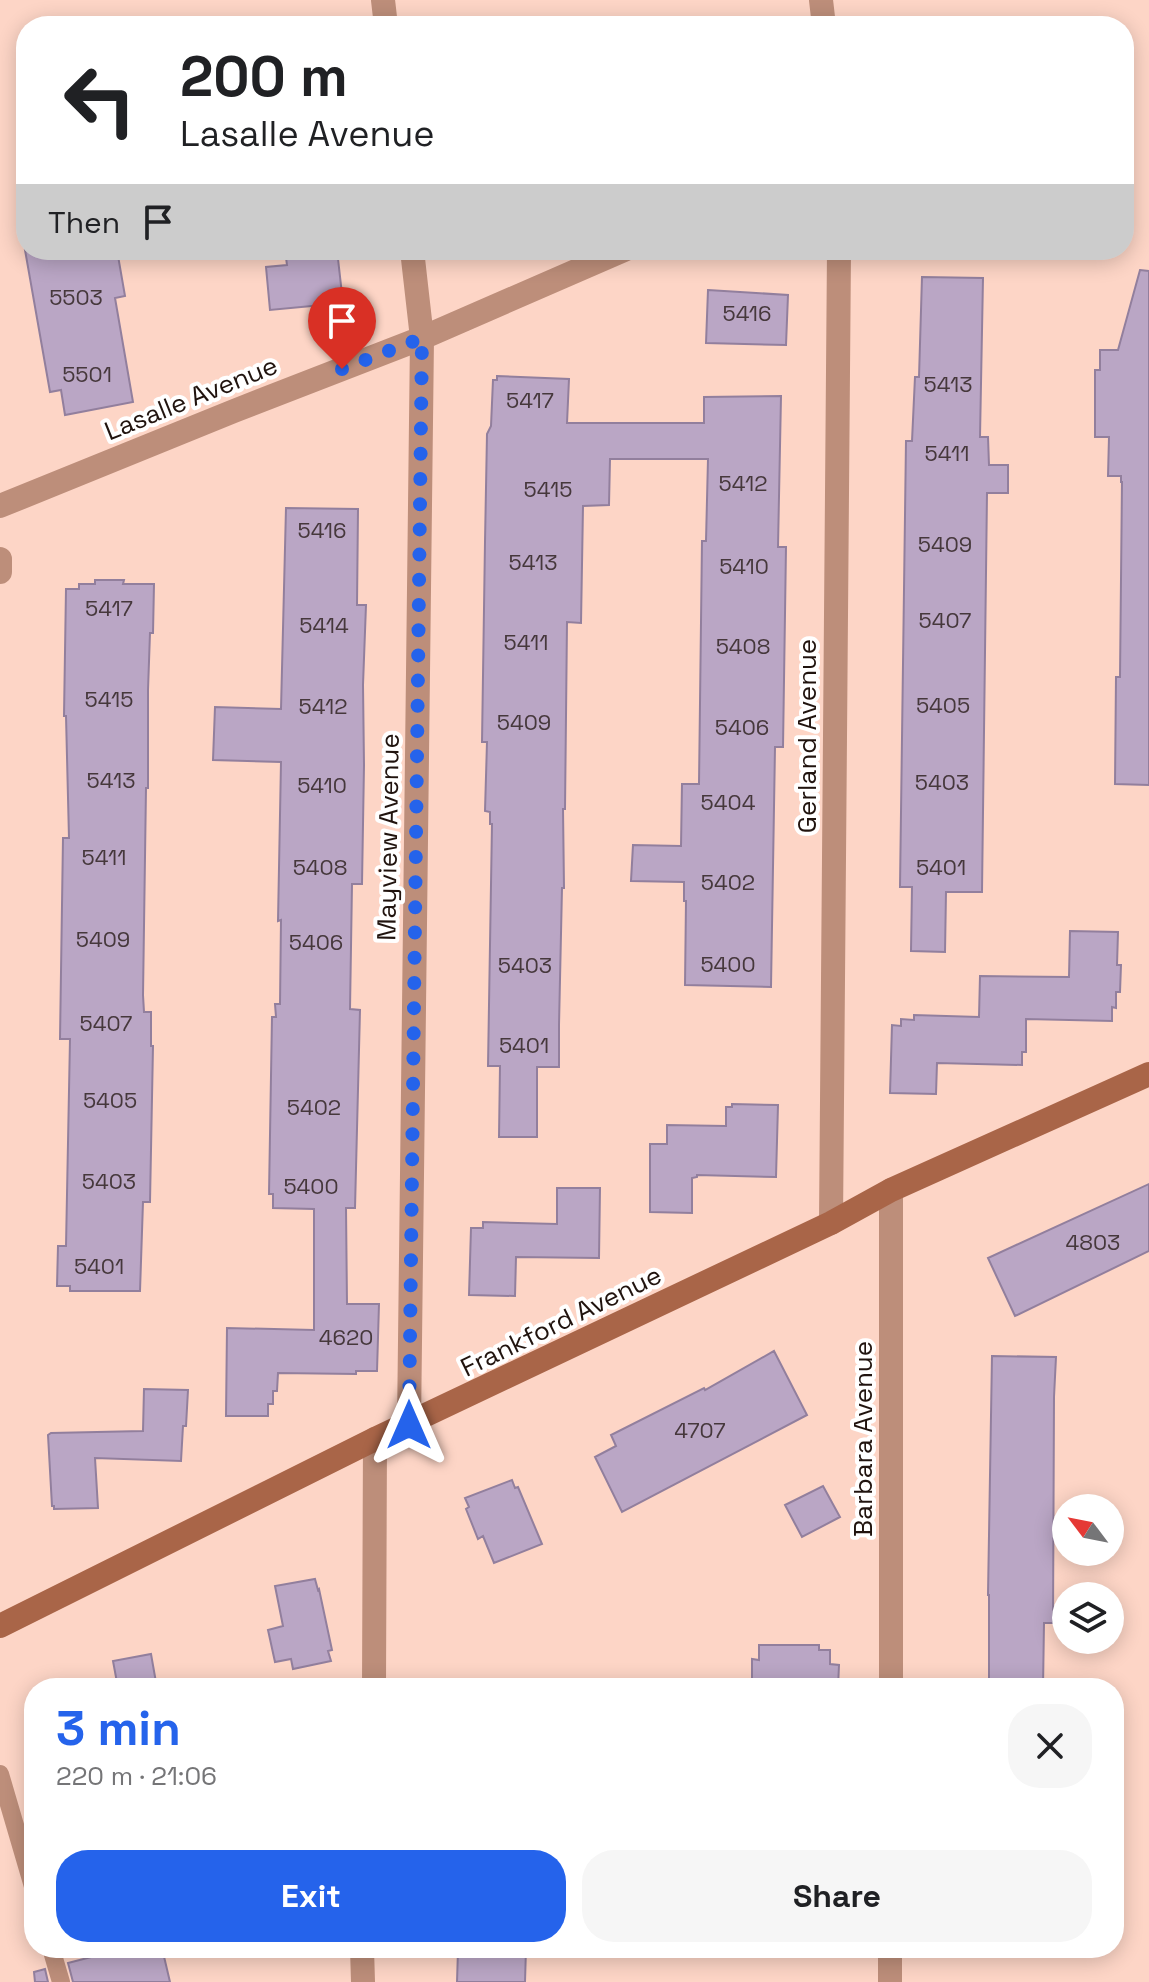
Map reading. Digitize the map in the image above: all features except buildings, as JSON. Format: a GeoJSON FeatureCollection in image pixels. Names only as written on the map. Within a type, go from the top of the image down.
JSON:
{"type":"FeatureCollection","features":[{"type":"Feature","properties":{"kind":"street","name":"Mayview Avenue"},"geometry":{"type":"LineString","coordinates":[[409,1425],[422,338],[413,260]]}},
{"type":"Feature","properties":{"kind":"street","name":"Lasalle Avenue"},"geometry":{"type":"LineString","coordinates":[[0,506],[422,338],[601,260]]}},
{"type":"Feature","properties":{"kind":"street","name":"Gerland Avenue"},"geometry":{"type":"LineString","coordinates":[[831,1223],[839,260]]}},
{"type":"Feature","properties":{"kind":"street"},"geometry":{"type":"LineString","coordinates":[[0,559],[0,572]]}},
{"type":"Feature","properties":{"kind":"street","name":"Frankford Avenue"},"geometry":{"type":"LineString","coordinates":[[0,1626],[375,1439],[831,1223],[891,1190],[1149,1074]]}},
{"type":"Feature","properties":{"kind":"street","name":"Barbara Avenue"},"geometry":{"type":"LineString","coordinates":[[891,1190],[891,1678]]}},
{"type":"Feature","properties":{"kind":"street"},"geometry":{"type":"LineString","coordinates":[[374,1678],[375,1439]]}},
{"type":"Feature","properties":{"kind":"street"},"geometry":{"type":"LineString","coordinates":[[362,1958],[363,1982]]}},
{"type":"Feature","properties":{"kind":"street"},"geometry":{"type":"LineString","coordinates":[[890,1958],[890,1982]]}},
{"type":"Feature","properties":{"kind":"lane"},"geometry":{"type":"LineString","coordinates":[[0,1774],[24,1856]]}},
{"type":"Feature","properties":{"kind":"lane"},"geometry":{"type":"LineString","coordinates":[[54,1958],[61,1982]]}},
{"type":"Feature","properties":{"kind":"route"},"geometry":{"type":"LineString","coordinates":[[342,369],[422,338],[409,1425]]}}]}
